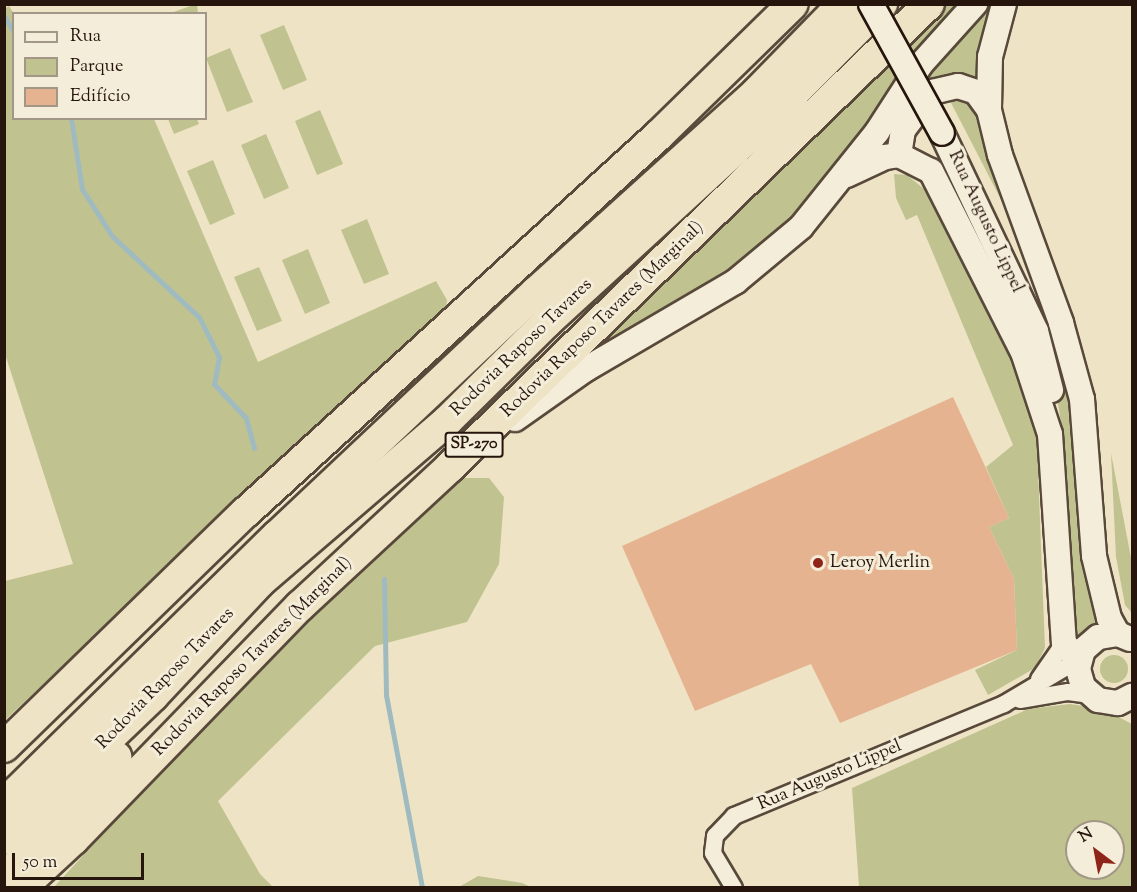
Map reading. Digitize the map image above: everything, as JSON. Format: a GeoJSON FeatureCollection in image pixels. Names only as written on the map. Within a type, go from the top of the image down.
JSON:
{"type":"FeatureCollection","features":[{"type":"Feature","properties":{"kind":"highway"},"geometry":{"type":"LineString","coordinates":[[4,747],[246,512],[659,135],[793,4]]}},
{"type":"Feature","properties":{"kind":"highway","name":"Rodovia Raposo Tavares"},"geometry":{"type":"LineString","coordinates":[[4,804],[277,536],[536,292],[757,92],[843,4]]}},
{"type":"Feature","properties":{"kind":"highway","name":"Rodovia Raposo Tavares"},"geometry":{"type":"LineString","coordinates":[[4,839],[153,696],[300,546],[447,421],[547,322],[763,124],[882,4]]}},
{"type":"Feature","properties":{"kind":"highway","name":"Rodovia Raposo Tavares (Marginal)"},"geometry":{"type":"LineString","coordinates":[[21,888],[74,840],[300,606],[450,467],[929,4]]}},
{"type":"Feature","properties":{"kind":"highway"},"geometry":{"type":"LineString","coordinates":[[4,879],[269,591],[300,546]]}},
{"type":"Feature","properties":{"kind":"main road"},"geometry":{"type":"LineString","coordinates":[[871,4],[945,138]]}},
{"type":"Feature","properties":{"kind":"main road"},"geometry":{"type":"LineString","coordinates":[[450,467],[586,369],[735,282],[801,227],[839,179],[921,64],[975,4]]}},
{"type":"Feature","properties":{"kind":"main road","name":"Rua Augusto Lippel"},"geometry":{"type":"LineString","coordinates":[[1004,4],[990,57],[989,110],[1000,155],[1061,323],[1082,399],[1094,556],[1109,618],[1129,638]]}},
{"type":"Feature","properties":{"kind":"main road"},"geometry":{"type":"LineString","coordinates":[[839,179],[885,157],[899,155],[903,130],[932,92],[958,86],[976,92],[989,110]]}},
{"type":"Feature","properties":{"kind":"main road","name":"Rua Augusto Lippel"},"geometry":{"type":"LineString","coordinates":[[945,138],[1061,323]]}},
{"type":"Feature","properties":{"kind":"main road","name":"Rua Augusto Lippel"},"geometry":{"type":"LineString","coordinates":[[945,138],[1036,331],[1053,401],[1050,434],[1071,652]]}},
{"type":"Feature","properties":{"kind":"main road","name":"Rua Augusto Lippel"},"geometry":{"type":"LineString","coordinates":[[899,155],[931,171],[938,183],[1023,352],[1050,434]]}},
{"type":"Feature","properties":{"kind":"main road"},"geometry":{"type":"LineString","coordinates":[[1129,638],[1098,637],[1071,652],[1079,678],[1089,694],[1108,703],[1132,696]]}},
{"type":"Feature","properties":{"kind":"street","name":"Rua Augusto Lippel"},"geometry":{"type":"LineString","coordinates":[[1004,704],[1042,677],[1071,652]]}},
{"type":"Feature","properties":{"kind":"street","name":"Rua Augusto Lippel"},"geometry":{"type":"LineString","coordinates":[[734,888],[713,853],[715,836],[734,816],[1004,704],[1068,692],[1089,694]]}},
{"type":"Feature","properties":{"kind":"street"},"geometry":{"type":"LineString","coordinates":[[4,739],[37,714]]}},
{"type":"Feature","properties":{"kind":"green space"},"geometry":{"type":"Polygon","coordinates":[[[193,5],[197,5],[198,12],[174,12],[193,5]]]}},
{"type":"Feature","properties":{"kind":"green space"},"geometry":{"type":"Polygon","coordinates":[[[947,5],[959,5],[932,32],[887,94],[870,127],[786,224],[740,266],[654,318],[607,341],[605,338],[947,5]]]}},
{"type":"Feature","properties":{"kind":"green space"},"geometry":{"type":"Polygon","coordinates":[[[9,6],[13,12],[12,120],[154,120],[258,362],[436,281],[447,300],[446,309],[5,720],[5,581],[73,564],[5,354],[4,9],[9,6]]]}},
{"type":"Feature","properties":{"kind":"green space"},"geometry":{"type":"Polygon","coordinates":[[[986,11],[989,17],[979,85],[956,77],[887,148],[879,147],[927,74],[986,11]]]}},
{"type":"Feature","properties":{"kind":"green space"},"geometry":{"type":"Polygon","coordinates":[[[284,25],[307,80],[283,90],[260,35],[284,25]]]}},
{"type":"Feature","properties":{"kind":"green space"},"geometry":{"type":"Polygon","coordinates":[[[230,48],[253,102],[227,112],[207,58],[230,48]]]}},
{"type":"Feature","properties":{"kind":"green space"},"geometry":{"type":"Polygon","coordinates":[[[948,97],[968,99],[977,111],[1025,246],[948,97]]]}},
{"type":"Feature","properties":{"kind":"green space"},"geometry":{"type":"Polygon","coordinates":[[[320,110],[343,164],[317,175],[295,121],[320,110]]]}},
{"type":"Feature","properties":{"kind":"green space"},"geometry":{"type":"Polygon","coordinates":[[[168,120],[197,120],[199,124],[174,134],[168,120]]]}},
{"type":"Feature","properties":{"kind":"green space"},"geometry":{"type":"Polygon","coordinates":[[[266,134],[289,188],[264,199],[241,145],[266,134]]]}},
{"type":"Feature","properties":{"kind":"green space"},"geometry":{"type":"Polygon","coordinates":[[[213,160],[235,214],[210,225],[187,171],[213,160]]]}},
{"type":"Feature","properties":{"kind":"green space"},"geometry":{"type":"Polygon","coordinates":[[[894,174],[907,175],[929,193],[1031,395],[1036,418],[1045,648],[1035,668],[988,695],[975,670],[1017,650],[1014,579],[989,527],[1009,518],[986,467],[1013,445],[917,215],[906,220],[896,198],[894,174]]]}},
{"type":"Feature","properties":{"kind":"green space"},"geometry":{"type":"Polygon","coordinates":[[[367,219],[389,274],[364,284],[341,230],[367,219]]]}},
{"type":"Feature","properties":{"kind":"green space"},"geometry":{"type":"Polygon","coordinates":[[[308,249],[330,303],[305,314],[282,260],[308,249]]]}},
{"type":"Feature","properties":{"kind":"green space"},"geometry":{"type":"Polygon","coordinates":[[[1009,252],[1051,323],[1072,387],[1098,623],[1075,643],[1061,423],[1051,358],[1009,252]]]}},
{"type":"Feature","properties":{"kind":"green space"},"geometry":{"type":"Polygon","coordinates":[[[259,267],[282,321],[257,331],[234,277],[259,267]]]}},
{"type":"Feature","properties":{"kind":"green space"},"geometry":{"type":"Polygon","coordinates":[[[1111,453],[1132,563],[1132,613],[1125,605],[1116,557],[1111,453]]]}},
{"type":"Feature","properties":{"kind":"green space"},"geometry":{"type":"Polygon","coordinates":[[[464,478],[489,478],[504,497],[499,564],[467,622],[375,646],[218,801],[260,874],[273,887],[53,888],[279,644],[409,522],[464,478]]]}},
{"type":"Feature","properties":{"kind":"green space"},"geometry":{"type":"Polygon","coordinates":[[[1114,655],[1124,659],[1128,669],[1124,679],[1114,683],[1104,679],[1100,669],[1104,659],[1114,655]]]}},
{"type":"Feature","properties":{"kind":"green space"},"geometry":{"type":"Polygon","coordinates":[[[1070,704],[1103,709],[1132,724],[1132,887],[859,887],[852,788],[1028,709],[1070,704]]]}},
{"type":"Feature","properties":{"kind":"green space"},"geometry":{"type":"Polygon","coordinates":[[[478,876],[522,883],[531,887],[459,887],[478,876]]]}},
{"type":"Feature","properties":{"kind":"building","name":"Leroy Merlin"},"geometry":{"type":"Polygon","coordinates":[[[953,397],[1009,518],[989,527],[1014,579],[1017,650],[840,723],[811,664],[695,711],[622,546],[953,397]]]}},
{"type":"Feature","properties":{"kind":"waterway"},"geometry":{"type":"LineString","coordinates":[[4,16],[12,29]]}},
{"type":"Feature","properties":{"kind":"waterway"},"geometry":{"type":"LineString","coordinates":[[71,120],[82,189],[112,236],[199,317],[219,357],[214,384],[246,418],[254,448]]}},
{"type":"Feature","properties":{"kind":"waterway"},"geometry":{"type":"LineString","coordinates":[[384,579],[386,695],[422,888]]}},
{"type":"Feature","properties":{"kind":"place","name":"Leroy Merlin"},"geometry":{"type":"Point","coordinates":[818,563]}}]}
